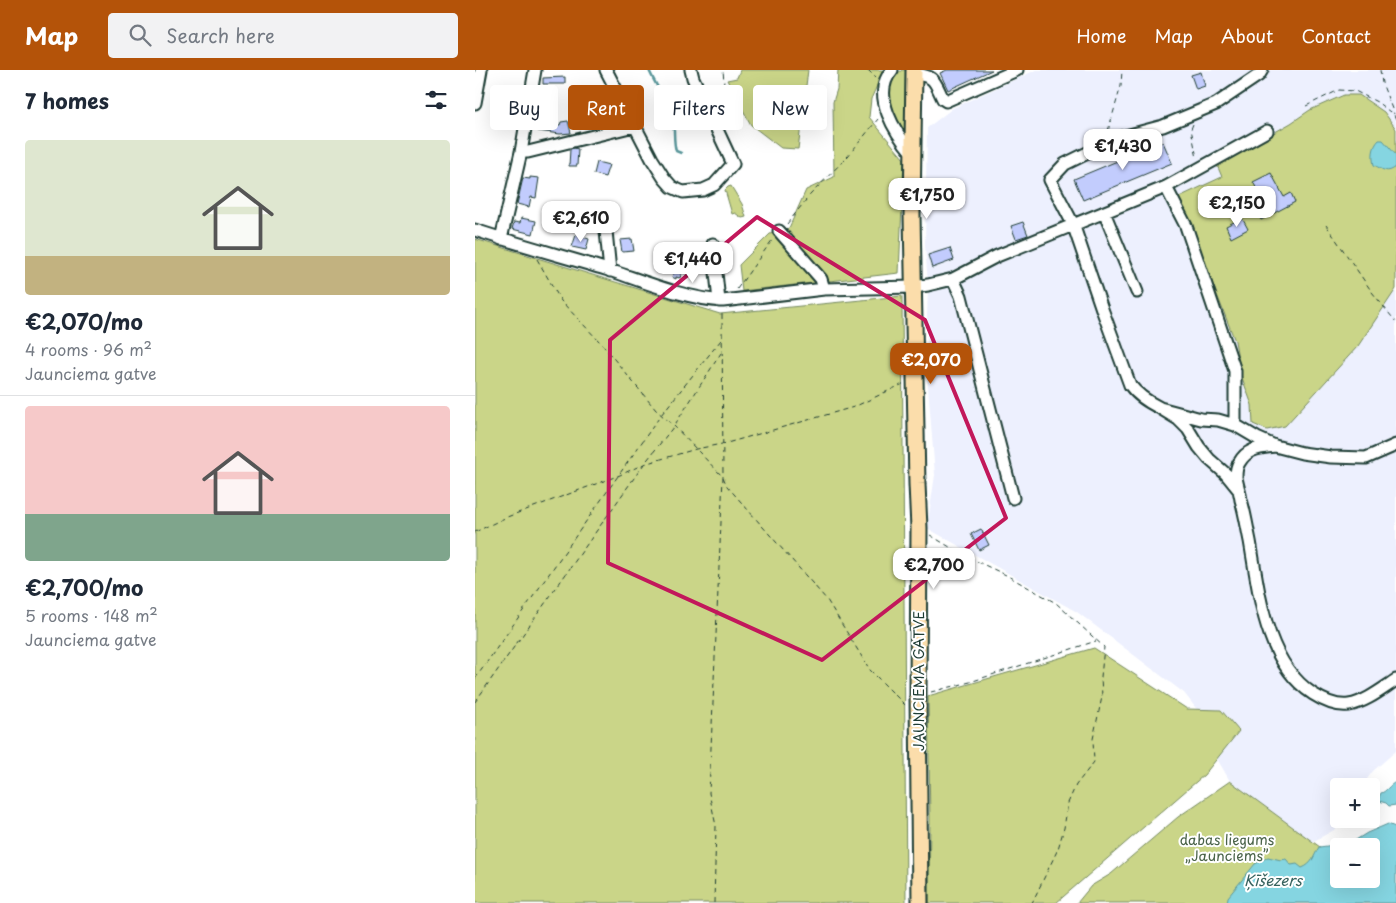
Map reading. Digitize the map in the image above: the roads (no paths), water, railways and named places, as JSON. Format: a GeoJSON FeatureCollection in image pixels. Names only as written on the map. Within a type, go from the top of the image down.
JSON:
{"type":"FeatureCollection","features":[{"type":"Feature","properties":{"kind":"main road","name":"JAUNCIEMA GATVE"},"geometry":{"type":"LineString","coordinates":[[914,72],[914,287],[919,528],[920,903]]}},
{"type":"Feature","properties":{"kind":"street"},"geometry":{"type":"LineString","coordinates":[[475,102],[481,70]]}},
{"type":"Feature","properties":{"kind":"street"},"geometry":{"type":"LineString","coordinates":[[501,239],[521,152],[535,70]]}},
{"type":"Feature","properties":{"kind":"street"},"geometry":{"type":"LineString","coordinates":[[606,70],[614,85]]}},
{"type":"Feature","properties":{"kind":"street"},"geometry":{"type":"LineString","coordinates":[[637,130],[652,159],[672,187],[683,192],[703,190],[715,185],[733,164],[691,70]]}},
{"type":"Feature","properties":{"kind":"street"},"geometry":{"type":"LineString","coordinates":[[892,70],[886,78],[885,97],[887,108],[891,124],[913,154]]}},
{"type":"Feature","properties":{"kind":"street"},"geometry":{"type":"LineString","coordinates":[[914,72],[926,75],[933,80],[945,101],[1017,70]]}},
{"type":"Feature","properties":{"kind":"street"},"geometry":{"type":"LineString","coordinates":[[1239,490],[1226,474],[1209,459],[1188,429],[1178,420],[1146,401],[1130,385],[1073,224],[1050,180],[1065,164],[1118,138],[1163,126],[1216,104],[1259,75],[1262,70]]}},
{"type":"Feature","properties":{"kind":"street"},"geometry":{"type":"LineString","coordinates":[[521,152],[528,152],[619,130]]}},
{"type":"Feature","properties":{"kind":"street"},"geometry":{"type":"LineString","coordinates":[[475,230],[690,297],[724,301],[824,289],[914,287],[953,280],[997,256],[1166,187],[1267,131]]}},
{"type":"Feature","properties":{"kind":"street"},"geometry":{"type":"LineString","coordinates":[[1166,187],[1186,226],[1235,371],[1235,425]]}},
{"type":"Feature","properties":{"kind":"street"},"geometry":{"type":"LineString","coordinates":[[1104,212],[1137,292]]}},
{"type":"Feature","properties":{"kind":"street"},"geometry":{"type":"LineString","coordinates":[[609,214],[606,231],[610,271]]}},
{"type":"Feature","properties":{"kind":"street"},"geometry":{"type":"LineString","coordinates":[[779,231],[821,279],[824,289]]}},
{"type":"Feature","properties":{"kind":"street"},"geometry":{"type":"LineString","coordinates":[[713,244],[724,301]]}},
{"type":"Feature","properties":{"kind":"street"},"geometry":{"type":"LineString","coordinates":[[953,280],[961,296],[1013,498]]}},
{"type":"Feature","properties":{"kind":"street"},"geometry":{"type":"LineString","coordinates":[[1159,408],[1235,425],[1275,446],[1302,453],[1331,457],[1366,458],[1396,445]]}},
{"type":"Feature","properties":{"kind":"street"},"geometry":{"type":"LineString","coordinates":[[1275,446],[1257,448],[1247,452],[1238,464],[1236,478],[1260,602],[1267,627],[1277,650],[1287,668],[1309,692],[1325,702],[1336,705],[1349,705],[1364,700],[1396,680]]}},
{"type":"Feature","properties":{"kind":"water"},"geometry":{"type":"Polygon","coordinates":[[[1379,140],[1383,140],[1396,155],[1396,167],[1390,170],[1374,165],[1373,152],[1379,140]]]}},
{"type":"Feature","properties":{"kind":"water"},"geometry":{"type":"Polygon","coordinates":[[[1396,782],[1396,805],[1389,806],[1380,801],[1380,795],[1396,782]]]}},
{"type":"Feature","properties":{"kind":"water","name":"Ķīšezers"},"geometry":{"type":"Polygon","coordinates":[[[1388,824],[1395,827],[1396,825],[1396,903],[1227,903],[1228,897],[1255,864],[1268,857],[1281,860],[1286,859],[1291,865],[1297,864],[1302,868],[1311,862],[1319,847],[1330,846],[1330,888],[1380,888],[1380,838],[1359,838],[1388,824]]]}},
{"type":"Feature","properties":{"kind":"waterway"},"geometry":{"type":"LineString","coordinates":[[649,70],[671,113],[674,124],[676,151],[681,153]]}},
{"type":"Feature","properties":{"kind":"park label","name":"dabas liegums „Jaunciems”"},"geometry":{"type":"Point","coordinates":[1227,848]}}]}
